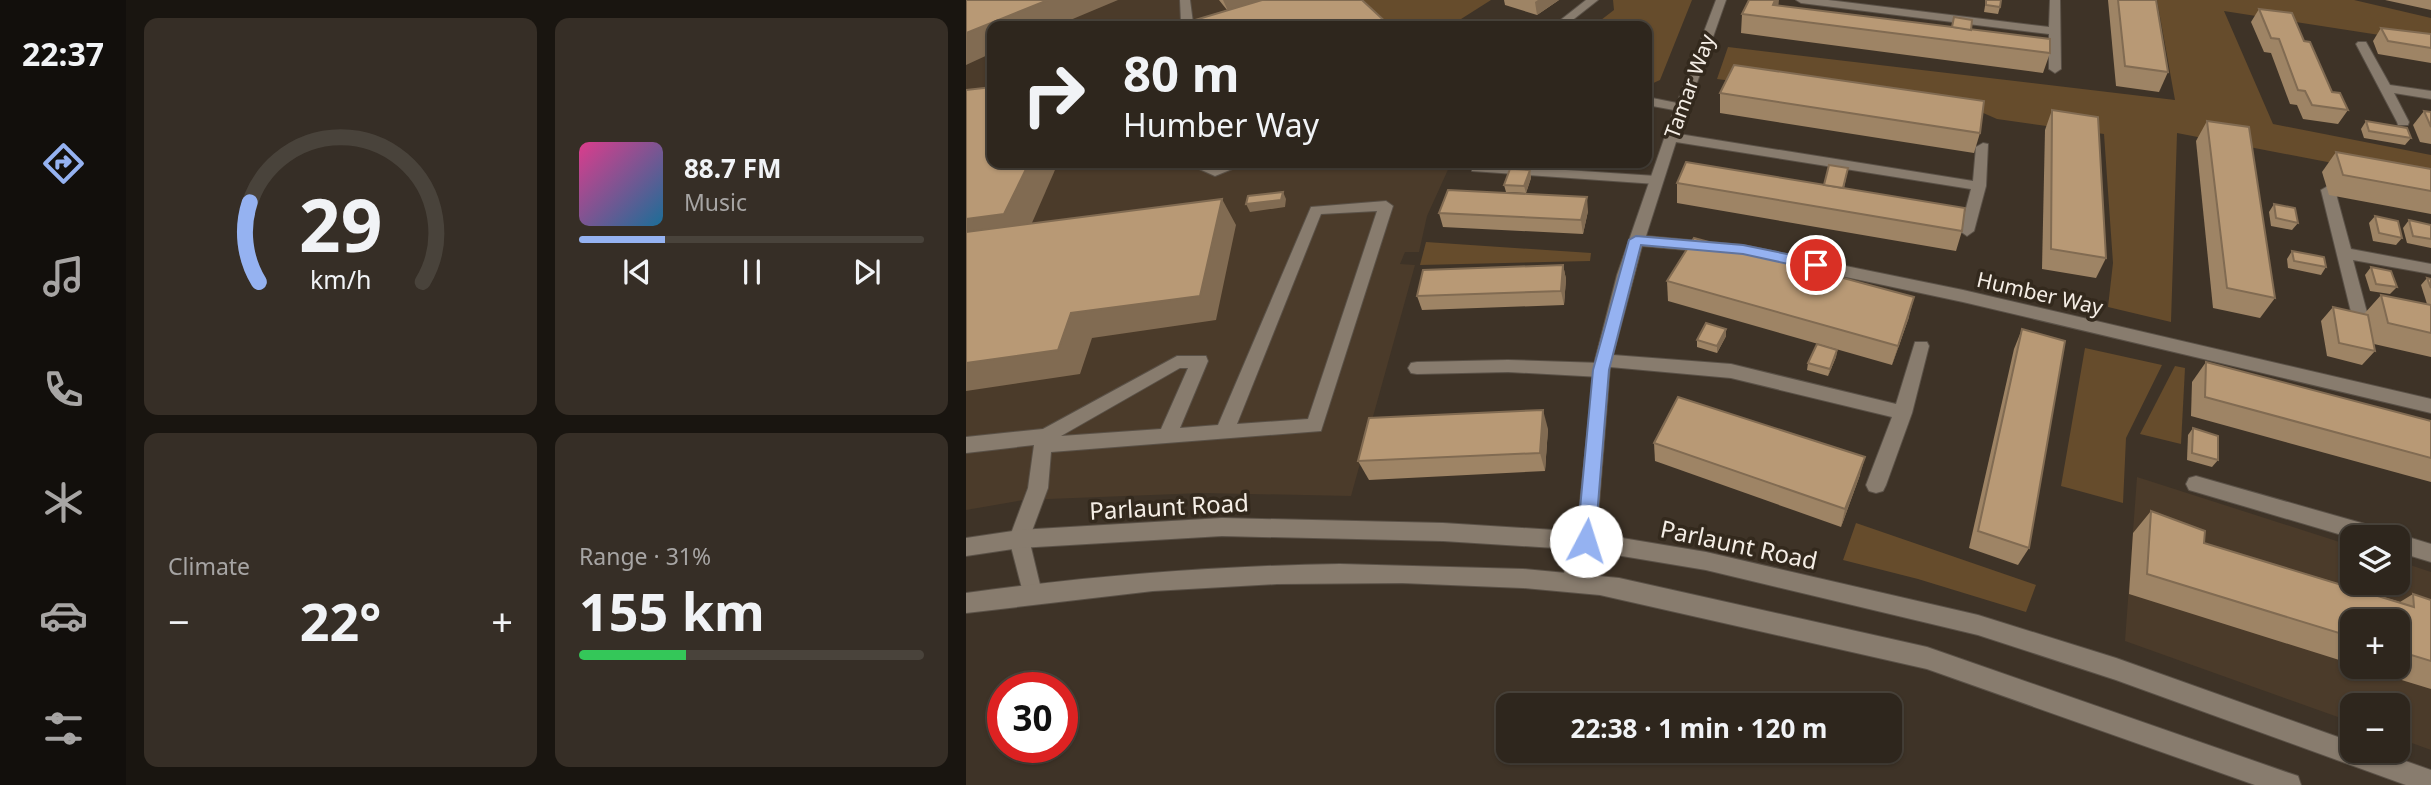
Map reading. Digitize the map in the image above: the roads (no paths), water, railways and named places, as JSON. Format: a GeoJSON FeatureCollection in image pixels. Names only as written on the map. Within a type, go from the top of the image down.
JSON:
{"type":"FeatureCollection","features":[{"type":"Feature","properties":{"kind":"street"},"geometry":{"type":"LineString","coordinates":[[1185,0],[1187,21]]}},
{"type":"Feature","properties":{"kind":"street"},"geometry":{"type":"LineString","coordinates":[[1565,21],[1593,0]]}},
{"type":"Feature","properties":{"kind":"street","name":"Tamar Way"},"geometry":{"type":"LineString","coordinates":[[1571,581],[1586,541],[1602,365],[1636,240],[1721,0]]}},
{"type":"Feature","properties":{"kind":"street"},"geometry":{"type":"LineString","coordinates":[[1801,0],[2054,32]]}},
{"type":"Feature","properties":{"kind":"street"},"geometry":{"type":"LineString","coordinates":[[2054,69],[2055,0]]}},
{"type":"Feature","properties":{"kind":"street"},"geometry":{"type":"LineString","coordinates":[[2362,44],[2403,122]]}},
{"type":"Feature","properties":{"kind":"street"},"geometry":{"type":"LineString","coordinates":[[2386,88],[2431,95]]}},
{"type":"Feature","properties":{"kind":"street"},"geometry":{"type":"LineString","coordinates":[[1652,102],[1681,108]]}},
{"type":"Feature","properties":{"kind":"street"},"geometry":{"type":"LineString","coordinates":[[1671,137],[1979,186]]}},
{"type":"Feature","properties":{"kind":"street"},"geometry":{"type":"LineString","coordinates":[[1968,231],[1979,186],[1983,147]]}},
{"type":"Feature","properties":{"kind":"street"},"geometry":{"type":"LineString","coordinates":[[1205,168],[1215,172],[1226,168]]}},
{"type":"Feature","properties":{"kind":"street"},"geometry":{"type":"LineString","coordinates":[[1477,168],[1656,180]]}},
{"type":"Feature","properties":{"kind":"street"},"geometry":{"type":"LineString","coordinates":[[2329,190],[2361,320]]}},
{"type":"Feature","properties":{"kind":"street"},"geometry":{"type":"LineString","coordinates":[[966,446],[1224,433],[1315,426],[1386,206],[1316,210],[1224,433]]}},
{"type":"Feature","properties":{"kind":"street","name":"Humber Way"},"geometry":{"type":"LineString","coordinates":[[1636,240],[1743,250],[1963,296],[2431,406]]}},
{"type":"Feature","properties":{"kind":"street"},"geometry":{"type":"LineString","coordinates":[[2344,253],[2431,269]]}},
{"type":"Feature","properties":{"kind":"street"},"geometry":{"type":"LineString","coordinates":[[1876,485],[1903,414],[1921,346]]}},
{"type":"Feature","properties":{"kind":"street"},"geometry":{"type":"LineString","coordinates":[[1045,440],[1177,362],[1200,360],[1167,436]]}},
{"type":"Feature","properties":{"kind":"street"},"geometry":{"type":"LineString","coordinates":[[1417,368],[1602,365],[1731,371],[1903,414]]}},
{"type":"Feature","properties":{"kind":"street"},"geometry":{"type":"LineString","coordinates":[[1032,593],[1018,540],[1038,488],[1045,440]]}},
{"type":"Feature","properties":{"kind":"street"},"geometry":{"type":"LineString","coordinates":[[2196,484],[2340,526]]}},
{"type":"Feature","properties":{"kind":"street","name":"Parlaunt Road"},"geometry":{"type":"LineString","coordinates":[[966,547],[1018,540],[1222,527],[1443,532],[1586,541],[1706,561],[1978,625],[2116,669],[2424,782]]}},
{"type":"Feature","properties":{"kind":"street"},"geometry":{"type":"LineString","coordinates":[[2410,547],[2431,553]]}},
{"type":"Feature","properties":{"kind":"street"},"geometry":{"type":"LineString","coordinates":[[966,603],[1032,593],[1209,577],[1364,571],[1571,581],[1619,588],[1927,658],[2289,785]]}}]}
